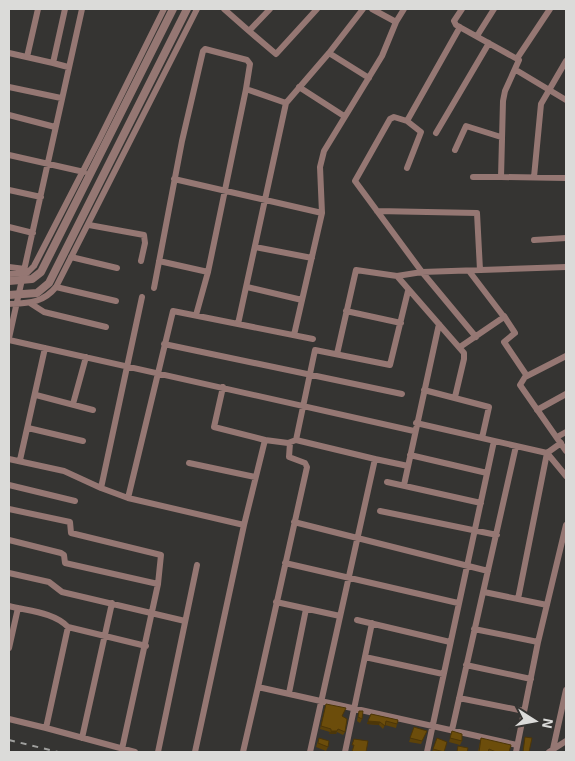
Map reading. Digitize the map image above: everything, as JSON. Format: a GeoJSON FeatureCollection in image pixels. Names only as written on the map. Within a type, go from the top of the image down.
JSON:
{"type":"FeatureCollection","features":[{"type":"Feature","properties":{"kind":"street"},"geometry":{"type":"LineString","coordinates":[[27,57],[38,9]]}},
{"type":"Feature","properties":{"kind":"street"},"geometry":{"type":"LineString","coordinates":[[53,63],[66,9]]}},
{"type":"Feature","properties":{"kind":"street"},"geometry":{"type":"LineString","coordinates":[[82,9],[9,339],[303,405],[482,438],[547,453],[566,476]]}},
{"type":"Feature","properties":{"kind":"street"},"geometry":{"type":"LineString","coordinates":[[9,281],[30,272],[34,266],[84,172],[164,9]]}},
{"type":"Feature","properties":{"kind":"street"},"geometry":{"type":"LineString","coordinates":[[9,267],[32,279],[40,272],[173,9]]}},
{"type":"Feature","properties":{"kind":"street"},"geometry":{"type":"LineString","coordinates":[[9,304],[37,293],[49,283],[187,9]]}},
{"type":"Feature","properties":{"kind":"street"},"geometry":{"type":"LineString","coordinates":[[30,303],[48,296],[56,287],[197,9]]}},
{"type":"Feature","properties":{"kind":"street"},"geometry":{"type":"LineString","coordinates":[[224,9],[276,54],[317,9]]}},
{"type":"Feature","properties":{"kind":"street"},"geometry":{"type":"LineString","coordinates":[[249,31],[270,9]]}},
{"type":"Feature","properties":{"kind":"street"},"geometry":{"type":"LineString","coordinates":[[238,324],[286,103],[329,53],[363,9]]}},
{"type":"Feature","properties":{"kind":"street"},"geometry":{"type":"LineString","coordinates":[[372,9],[396,22]]}},
{"type":"Feature","properties":{"kind":"street"},"geometry":{"type":"LineString","coordinates":[[294,335],[322,213],[322,162],[324,151],[369,78],[387,46],[396,22],[404,9]]}},
{"type":"Feature","properties":{"kind":"street"},"geometry":{"type":"LineString","coordinates":[[462,9],[454,21],[460,27],[518,57]]}},
{"type":"Feature","properties":{"kind":"street"},"geometry":{"type":"LineString","coordinates":[[477,36],[494,9]]}},
{"type":"Feature","properties":{"kind":"street"},"geometry":{"type":"LineString","coordinates":[[500,177],[505,91],[519,64],[518,57],[550,9]]}},
{"type":"Feature","properties":{"kind":"street"},"geometry":{"type":"LineString","coordinates":[[407,121],[460,27]]}},
{"type":"Feature","properties":{"kind":"street"},"geometry":{"type":"LineString","coordinates":[[436,133],[489,43]]}},
{"type":"Feature","properties":{"kind":"street"},"geometry":{"type":"LineString","coordinates":[[154,288],[174,179],[204,50],[249,62],[246,89],[225,191],[208,272],[196,315]]}},
{"type":"Feature","properties":{"kind":"street"},"geometry":{"type":"LineString","coordinates":[[9,53],[68,67]]}},
{"type":"Feature","properties":{"kind":"street"},"geometry":{"type":"LineString","coordinates":[[329,53],[369,78]]}},
{"type":"Feature","properties":{"kind":"street"},"geometry":{"type":"LineString","coordinates":[[534,177],[539,113],[548,90],[566,61]]}},
{"type":"Feature","properties":{"kind":"street"},"geometry":{"type":"LineString","coordinates":[[516,70],[566,100]]}},
{"type":"Feature","properties":{"kind":"street"},"geometry":{"type":"LineString","coordinates":[[9,87],[61,98]]}},
{"type":"Feature","properties":{"kind":"street"},"geometry":{"type":"LineString","coordinates":[[299,88],[344,116]]}},
{"type":"Feature","properties":{"kind":"street"},"geometry":{"type":"LineString","coordinates":[[246,89],[286,103]]}},
{"type":"Feature","properties":{"kind":"street"},"geometry":{"type":"LineString","coordinates":[[9,115],[55,127]]}},
{"type":"Feature","properties":{"kind":"street"},"geometry":{"type":"LineString","coordinates":[[407,168],[420,132],[407,121],[394,117],[390,119],[354,178],[356,184],[422,272],[476,337]]}},
{"type":"Feature","properties":{"kind":"street"},"geometry":{"type":"LineString","coordinates":[[455,150],[466,126],[473,126],[501,136]]}},
{"type":"Feature","properties":{"kind":"street"},"geometry":{"type":"LineString","coordinates":[[9,155],[84,172]]}},
{"type":"Feature","properties":{"kind":"street"},"geometry":{"type":"LineString","coordinates":[[473,177],[566,178]]}},
{"type":"Feature","properties":{"kind":"street"},"geometry":{"type":"LineString","coordinates":[[174,179],[322,213]]}},
{"type":"Feature","properties":{"kind":"street"},"geometry":{"type":"LineString","coordinates":[[9,190],[41,197]]}},
{"type":"Feature","properties":{"kind":"street"},"geometry":{"type":"LineString","coordinates":[[377,211],[477,213],[480,270]]}},
{"type":"Feature","properties":{"kind":"street"},"geometry":{"type":"LineString","coordinates":[[89,225],[144,236],[145,243],[141,262]]}},
{"type":"Feature","properties":{"kind":"street"},"geometry":{"type":"LineString","coordinates":[[9,227],[32,233]]}},
{"type":"Feature","properties":{"kind":"street"},"geometry":{"type":"LineString","coordinates":[[534,240],[566,238]]}},
{"type":"Feature","properties":{"kind":"street"},"geometry":{"type":"LineString","coordinates":[[256,247],[312,258]]}},
{"type":"Feature","properties":{"kind":"street"},"geometry":{"type":"LineString","coordinates":[[72,257],[117,268]]}},
{"type":"Feature","properties":{"kind":"street"},"geometry":{"type":"LineString","coordinates":[[159,261],[208,272]]}},
{"type":"Feature","properties":{"kind":"street"},"geometry":{"type":"LineString","coordinates":[[336,354],[356,270],[397,276],[422,272],[566,267]]}},
{"type":"Feature","properties":{"kind":"street"},"geometry":{"type":"LineString","coordinates":[[469,271],[515,333],[504,342],[528,376]]}},
{"type":"Feature","properties":{"kind":"street"},"geometry":{"type":"LineString","coordinates":[[9,274],[24,274]]}},
{"type":"Feature","properties":{"kind":"street"},"geometry":{"type":"LineString","coordinates":[[397,276],[465,356],[455,397]]}},
{"type":"Feature","properties":{"kind":"street"},"geometry":{"type":"LineString","coordinates":[[56,287],[116,301]]}},
{"type":"Feature","properties":{"kind":"street"},"geometry":{"type":"LineString","coordinates":[[247,288],[302,300]]}},
{"type":"Feature","properties":{"kind":"street"},"geometry":{"type":"LineString","coordinates":[[244,752],[307,467],[305,464],[289,458],[315,350],[390,366],[408,291]]}},
{"type":"Feature","properties":{"kind":"street"},"geometry":{"type":"LineString","coordinates":[[9,295],[30,303],[44,312],[106,327]]}},
{"type":"Feature","properties":{"kind":"street"},"geometry":{"type":"LineString","coordinates":[[100,488],[142,297]]}},
{"type":"Feature","properties":{"kind":"street"},"geometry":{"type":"LineString","coordinates":[[346,310],[401,323]]}},
{"type":"Feature","properties":{"kind":"street"},"geometry":{"type":"LineString","coordinates":[[128,498],[173,311],[313,340]]}},
{"type":"Feature","properties":{"kind":"street"},"geometry":{"type":"LineString","coordinates":[[460,348],[503,319],[504,316]]}},
{"type":"Feature","properties":{"kind":"street"},"geometry":{"type":"LineString","coordinates":[[404,485],[415,427],[439,324]]}},
{"type":"Feature","properties":{"kind":"street"},"geometry":{"type":"LineString","coordinates":[[164,344],[309,376],[318,375],[402,394]]}},
{"type":"Feature","properties":{"kind":"street"},"geometry":{"type":"LineString","coordinates":[[20,460],[45,348]]}},
{"type":"Feature","properties":{"kind":"street"},"geometry":{"type":"LineString","coordinates":[[566,356],[528,376],[520,385],[566,452]]}},
{"type":"Feature","properties":{"kind":"street"},"geometry":{"type":"LineString","coordinates":[[73,404],[86,357]]}},
{"type":"Feature","properties":{"kind":"street"},"geometry":{"type":"LineString","coordinates":[[223,386],[214,427],[265,440],[293,441],[408,466]]}},
{"type":"Feature","properties":{"kind":"street"},"geometry":{"type":"LineString","coordinates":[[424,390],[488,407],[482,438]]}},
{"type":"Feature","properties":{"kind":"street"},"geometry":{"type":"LineString","coordinates":[[537,410],[566,394]]}},
{"type":"Feature","properties":{"kind":"street"},"geometry":{"type":"LineString","coordinates":[[36,395],[93,410]]}},
{"type":"Feature","properties":{"kind":"street"},"geometry":{"type":"LineString","coordinates":[[28,428],[83,441]]}},
{"type":"Feature","properties":{"kind":"street"},"geometry":{"type":"LineString","coordinates":[[518,599],[547,453],[566,432]]}},
{"type":"Feature","properties":{"kind":"street"},"geometry":{"type":"LineString","coordinates":[[195,752],[244,525],[265,440]]}},
{"type":"Feature","properties":{"kind":"street"},"geometry":{"type":"LineString","coordinates":[[427,752],[442,674],[494,441]]}},
{"type":"Feature","properties":{"kind":"street"},"geometry":{"type":"LineString","coordinates":[[452,730],[516,446]]}},
{"type":"Feature","properties":{"kind":"street"},"geometry":{"type":"LineString","coordinates":[[410,456],[487,473]]}},
{"type":"Feature","properties":{"kind":"street"},"geometry":{"type":"LineString","coordinates":[[9,459],[64,471],[100,488],[128,498],[244,525]]}},
{"type":"Feature","properties":{"kind":"street"},"geometry":{"type":"LineString","coordinates":[[310,752],[375,459]]}},
{"type":"Feature","properties":{"kind":"street"},"geometry":{"type":"LineString","coordinates":[[189,463],[255,477]]}},
{"type":"Feature","properties":{"kind":"street"},"geometry":{"type":"LineString","coordinates":[[387,482],[481,503]]}},
{"type":"Feature","properties":{"kind":"street"},"geometry":{"type":"LineString","coordinates":[[9,485],[75,501]]}},
{"type":"Feature","properties":{"kind":"street"},"geometry":{"type":"LineString","coordinates":[[9,509],[70,522],[71,533],[161,555],[153,614],[122,749]]}},
{"type":"Feature","properties":{"kind":"street"},"geometry":{"type":"LineString","coordinates":[[380,511],[474,532],[497,535]]}},
{"type":"Feature","properties":{"kind":"street"},"geometry":{"type":"LineString","coordinates":[[294,522],[488,572]]}},
{"type":"Feature","properties":{"kind":"street"},"geometry":{"type":"LineString","coordinates":[[516,752],[538,642],[566,525]]}},
{"type":"Feature","properties":{"kind":"street"},"geometry":{"type":"LineString","coordinates":[[9,540],[61,552],[64,555],[65,563],[158,584]]}},
{"type":"Feature","properties":{"kind":"street"},"geometry":{"type":"LineString","coordinates":[[285,563],[458,603]]}},
{"type":"Feature","properties":{"kind":"street"},"geometry":{"type":"LineString","coordinates":[[158,752],[197,565]]}},
{"type":"Feature","properties":{"kind":"street"},"geometry":{"type":"LineString","coordinates":[[9,573],[49,582],[62,592],[185,621]]}},
{"type":"Feature","properties":{"kind":"street"},"geometry":{"type":"LineString","coordinates":[[484,592],[547,605]]}},
{"type":"Feature","properties":{"kind":"street"},"geometry":{"type":"LineString","coordinates":[[276,602],[340,616]]}},
{"type":"Feature","properties":{"kind":"street"},"geometry":{"type":"LineString","coordinates":[[82,738],[112,603]]}},
{"type":"Feature","properties":{"kind":"street"},"geometry":{"type":"LineString","coordinates":[[9,606],[52,617],[68,627],[146,646]]}},
{"type":"Feature","properties":{"kind":"street"},"geometry":{"type":"LineString","coordinates":[[9,648],[18,608]]}},
{"type":"Feature","properties":{"kind":"street"},"geometry":{"type":"LineString","coordinates":[[289,693],[306,609]]}},
{"type":"Feature","properties":{"kind":"street"},"geometry":{"type":"LineString","coordinates":[[357,620],[450,642]]}},
{"type":"Feature","properties":{"kind":"street"},"geometry":{"type":"LineString","coordinates":[[346,752],[372,623]]}},
{"type":"Feature","properties":{"kind":"street"},"geometry":{"type":"LineString","coordinates":[[46,728],[68,627]]}},
{"type":"Feature","properties":{"kind":"street"},"geometry":{"type":"LineString","coordinates":[[474,629],[538,642]]}},
{"type":"Feature","properties":{"kind":"street"},"geometry":{"type":"LineString","coordinates":[[365,656],[442,674]]}},
{"type":"Feature","properties":{"kind":"street"},"geometry":{"type":"LineString","coordinates":[[466,665],[530,679]]}},
{"type":"Feature","properties":{"kind":"street"},"geometry":{"type":"LineString","coordinates":[[258,687],[517,745]]}},
{"type":"Feature","properties":{"kind":"street"},"geometry":{"type":"LineString","coordinates":[[551,751],[566,690]]}},
{"type":"Feature","properties":{"kind":"street"},"geometry":{"type":"LineString","coordinates":[[459,698],[524,712]]}},
{"type":"Feature","properties":{"kind":"street"},"geometry":{"type":"LineString","coordinates":[[9,719],[135,752]]}},
{"type":"Feature","properties":{"kind":"street"},"geometry":{"type":"LineString","coordinates":[[551,751],[566,741]]}},
{"type":"Feature","properties":{"kind":"building"},"geometry":{"type":"Polygon","coordinates":[[[326,704],[346,708],[342,716],[347,719],[345,732],[338,729],[337,731],[331,731],[331,729],[321,726],[326,704]]]}},
{"type":"Feature","properties":{"kind":"building"},"geometry":{"type":"Polygon","coordinates":[[[359,711],[363,711],[362,719],[358,717],[359,711]]]}},
{"type":"Feature","properties":{"kind":"building"},"geometry":{"type":"Polygon","coordinates":[[[371,714],[398,720],[397,724],[386,721],[385,726],[380,722],[368,721],[371,714]]]}},
{"type":"Feature","properties":{"kind":"building"},"geometry":{"type":"Polygon","coordinates":[[[414,727],[427,731],[422,741],[410,738],[414,727]]]}},
{"type":"Feature","properties":{"kind":"building"},"geometry":{"type":"Polygon","coordinates":[[[452,731],[462,734],[462,741],[450,738],[452,731]]]}},
{"type":"Feature","properties":{"kind":"building"},"geometry":{"type":"Polygon","coordinates":[[[525,737],[532,738],[529,752],[523,752],[525,737]]]}},
{"type":"Feature","properties":{"kind":"building"},"geometry":{"type":"Polygon","coordinates":[[[319,738],[329,741],[328,747],[318,743],[319,738]]]}},
{"type":"Feature","properties":{"kind":"building"},"geometry":{"type":"Polygon","coordinates":[[[437,738],[447,742],[444,752],[433,749],[437,738]]]}},
{"type":"Feature","properties":{"kind":"building"},"geometry":{"type":"Polygon","coordinates":[[[481,738],[511,745],[509,752],[496,752],[489,749],[488,752],[479,752],[481,738]]]}},
{"type":"Feature","properties":{"kind":"building"},"geometry":{"type":"Polygon","coordinates":[[[354,739],[368,741],[366,752],[352,752],[354,739]]]}},
{"type":"Feature","properties":{"kind":"building"},"geometry":{"type":"Polygon","coordinates":[[[458,746],[468,748],[467,752],[457,752],[458,746]]]}},
{"type":"Feature","properties":{"kind":"railway"},"geometry":{"type":"LineString","coordinates":[[9,740],[58,752]]}}]}
